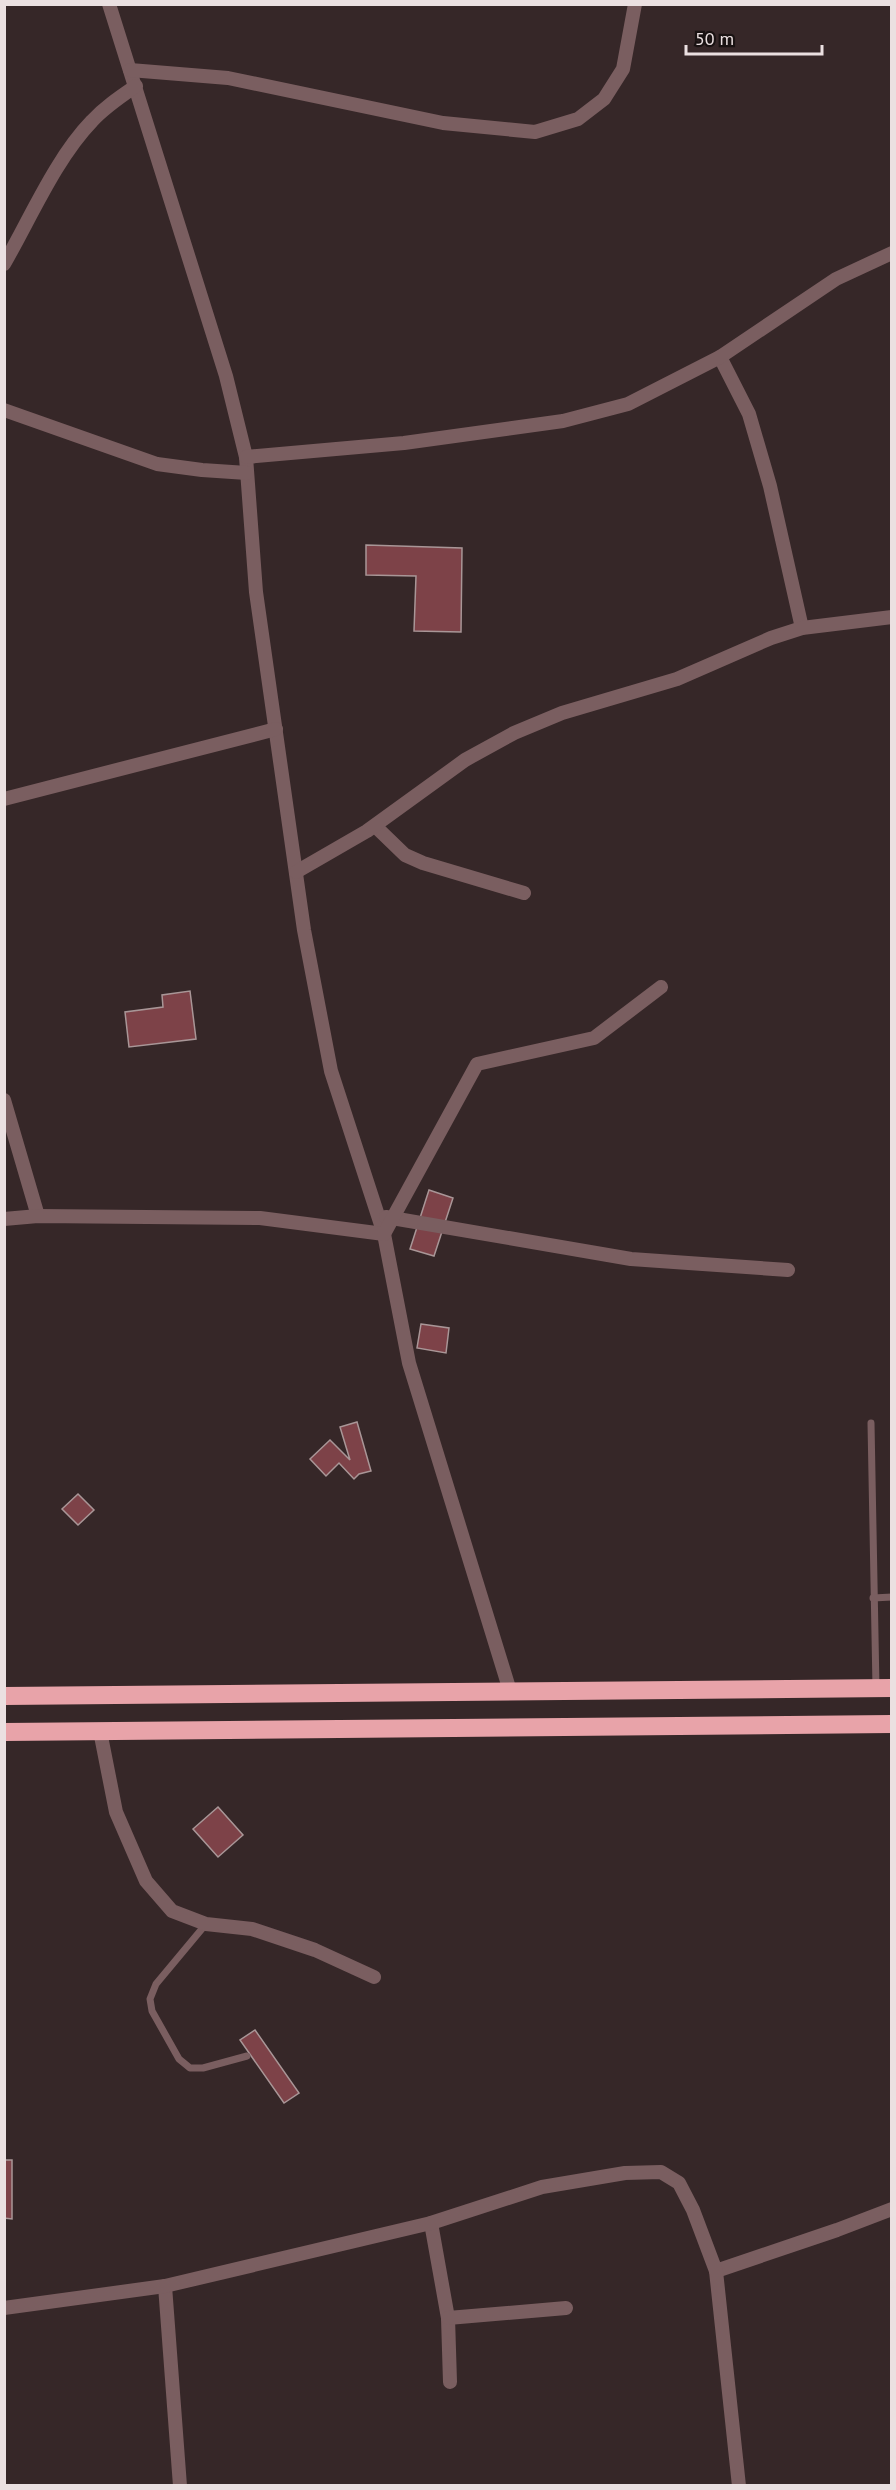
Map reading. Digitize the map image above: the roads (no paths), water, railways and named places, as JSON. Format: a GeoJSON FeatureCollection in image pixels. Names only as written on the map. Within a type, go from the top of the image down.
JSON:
{"type":"FeatureCollection","features":[{"type":"Feature","properties":{"kind":"highway"},"geometry":{"type":"LineString","coordinates":[[4,1696],[884,1688]]}},
{"type":"Feature","properties":{"kind":"highway"},"geometry":{"type":"LineString","coordinates":[[4,1732],[891,1724]]}},
{"type":"Feature","properties":{"kind":"street"},"geometry":{"type":"LineString","coordinates":[[109,4],[226,376],[246,457],[256,592],[304,930],[331,1071],[384,1234],[409,1363],[510,1691]]}},
{"type":"Feature","properties":{"kind":"street"},"geometry":{"type":"LineString","coordinates":[[130,70],[228,78],[443,123],[535,132],[578,119],[604,99],[623,69],[635,4]]}},
{"type":"Feature","properties":{"kind":"street"},"geometry":{"type":"LineString","coordinates":[[4,264],[68,150],[90,122],[110,104],[136,86]]}},
{"type":"Feature","properties":{"kind":"street"},"geometry":{"type":"LineString","coordinates":[[246,457],[404,443],[563,420],[628,404],[720,357],[836,279],[891,254]]}},
{"type":"Feature","properties":{"kind":"street"},"geometry":{"type":"LineString","coordinates":[[720,357],[752,424],[770,486],[802,628]]}},
{"type":"Feature","properties":{"kind":"street"},"geometry":{"type":"LineString","coordinates":[[4,410],[157,464],[247,473]]}},
{"type":"Feature","properties":{"kind":"street"},"geometry":{"type":"LineString","coordinates":[[297,872],[375,826],[465,760],[514,733],[562,712],[677,679],[771,638],[802,628],[891,617]]}},
{"type":"Feature","properties":{"kind":"street"},"geometry":{"type":"LineString","coordinates":[[4,799],[276,729]]}},
{"type":"Feature","properties":{"kind":"street"},"geometry":{"type":"LineString","coordinates":[[375,826],[405,855],[414,860],[524,893]]}},
{"type":"Feature","properties":{"kind":"street"},"geometry":{"type":"LineString","coordinates":[[384,1234],[477,1064],[594,1038],[661,987]]}},
{"type":"Feature","properties":{"kind":"street"},"geometry":{"type":"LineString","coordinates":[[4,1100],[38,1216]]}},
{"type":"Feature","properties":{"kind":"street"},"geometry":{"type":"LineString","coordinates":[[4,1219],[38,1216],[260,1218],[384,1234]]}},
{"type":"Feature","properties":{"kind":"street"},"geometry":{"type":"LineString","coordinates":[[378,1216],[631,1259],[788,1269]]}},
{"type":"Feature","properties":{"kind":"street"},"geometry":{"type":"LineString","coordinates":[[100,1731],[116,1812],[146,1881],[172,1911],[206,1924],[252,1929],[315,1950],[374,1977]]}},
{"type":"Feature","properties":{"kind":"street"},"geometry":{"type":"LineString","coordinates":[[4,2308],[165,2286],[431,2223],[542,2187],[625,2174],[661,2172],[679,2183],[693,2210],[716,2271],[739,2486]]}},
{"type":"Feature","properties":{"kind":"street"},"geometry":{"type":"LineString","coordinates":[[716,2271],[891,2209]]}},
{"type":"Feature","properties":{"kind":"street"},"geometry":{"type":"LineString","coordinates":[[431,2223],[448,2318],[450,2382]]}},
{"type":"Feature","properties":{"kind":"street"},"geometry":{"type":"LineString","coordinates":[[165,2286],[180,2486]]}},
{"type":"Feature","properties":{"kind":"street"},"geometry":{"type":"LineString","coordinates":[[448,2318],[566,2308]]}},
{"type":"Feature","properties":{"kind":"lane"},"geometry":{"type":"LineString","coordinates":[[871,1423],[873,1598],[884,1688]]}},
{"type":"Feature","properties":{"kind":"lane"},"geometry":{"type":"LineString","coordinates":[[873,1598],[891,1597]]}},
{"type":"Feature","properties":{"kind":"lane"},"geometry":{"type":"LineString","coordinates":[[206,1924],[156,1984],[150,1999],[152,2011],[179,2059],[190,2068],[203,2068],[247,2056]]}}]}
